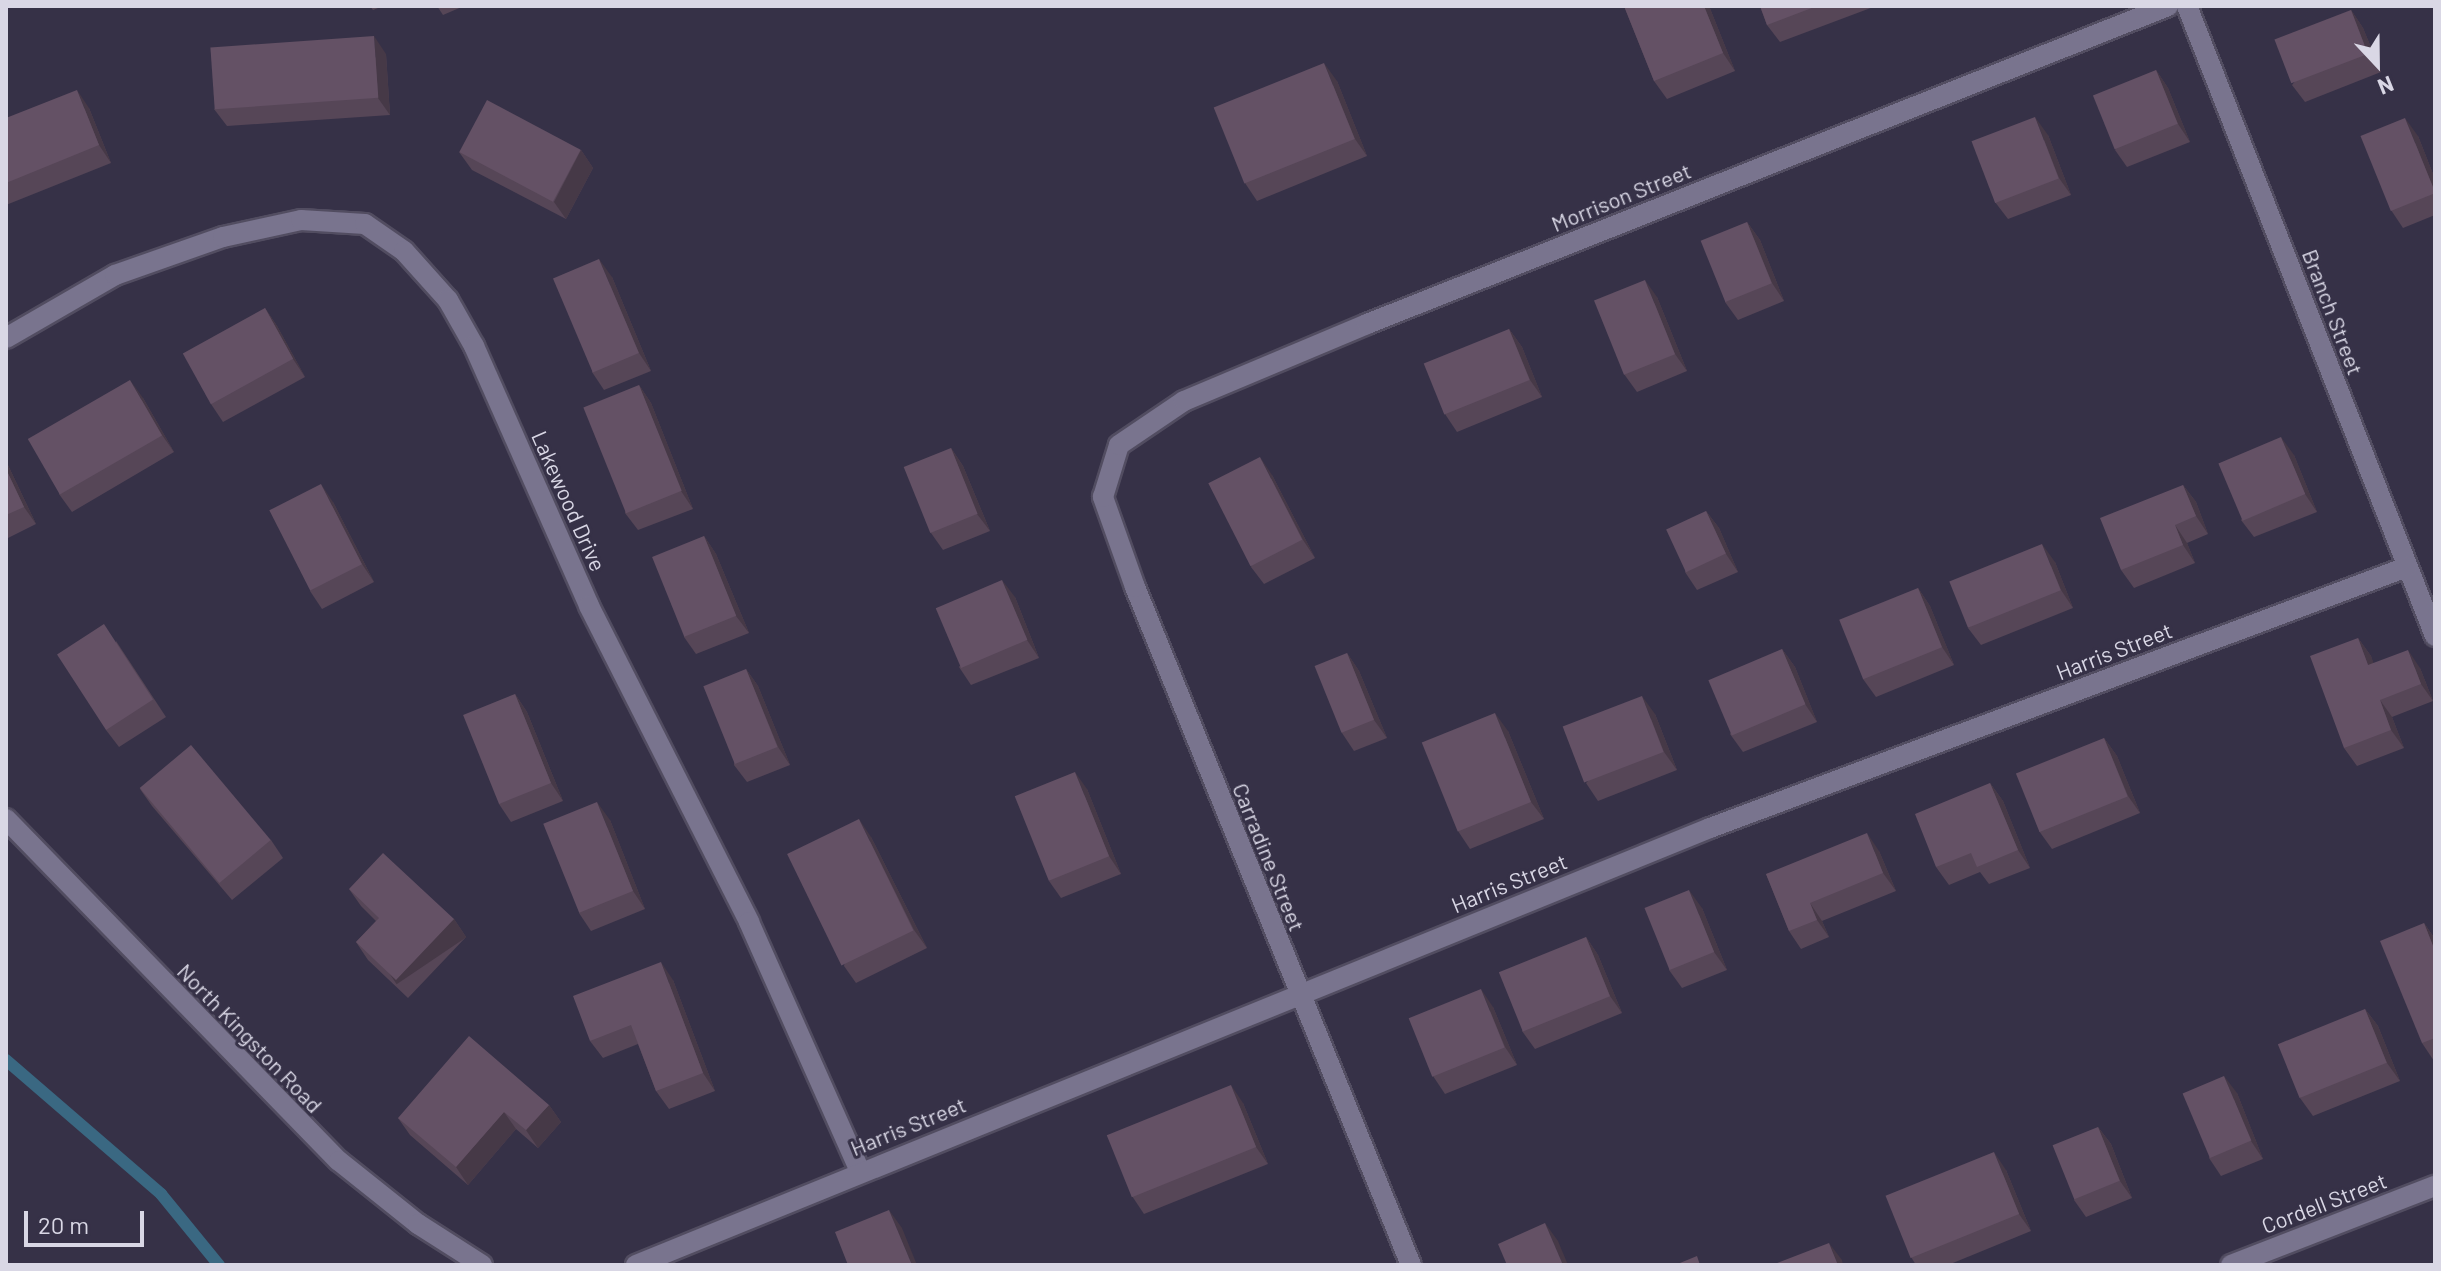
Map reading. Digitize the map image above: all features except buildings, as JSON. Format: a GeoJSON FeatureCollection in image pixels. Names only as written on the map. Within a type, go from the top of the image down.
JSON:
{"type":"FeatureCollection","features":[{"type":"Feature","properties":{"kind":"street","name":"Morrison Street"},"geometry":{"type":"LineString","coordinates":[[1111,462],[1119,445],[1184,401],[2168,6]]}},
{"type":"Feature","properties":{"kind":"street","name":"Branch Street"},"geometry":{"type":"LineString","coordinates":[[2187,6],[2435,636]]}},
{"type":"Feature","properties":{"kind":"street","name":"Lakewood Drive"},"geometry":{"type":"LineString","coordinates":[[6,338],[115,275],[249,231],[301,220],[365,224],[404,251],[448,300],[474,346],[589,606],[749,922],[860,1171]]}},
{"type":"Feature","properties":{"kind":"street","name":"Carradine Street"},"geometry":{"type":"LineString","coordinates":[[1111,462],[1103,497],[1130,574],[1411,1265]]}},
{"type":"Feature","properties":{"kind":"street","name":"Harris Street"},"geometry":{"type":"LineString","coordinates":[[636,1265],[860,1171],[1710,828],[2407,567]]}},
{"type":"Feature","properties":{"kind":"street","name":"North Kingston Road"},"geometry":{"type":"LineString","coordinates":[[6,819],[330,1152],[418,1224],[482,1265]]}},
{"type":"Feature","properties":{"kind":"street","name":"Cordell Street"},"geometry":{"type":"LineString","coordinates":[[2231,1265],[2435,1186]]}},
{"type":"Feature","properties":{"kind":"waterway"},"geometry":{"type":"LineString","coordinates":[[6,1060],[161,1194],[219,1265]]}}]}
